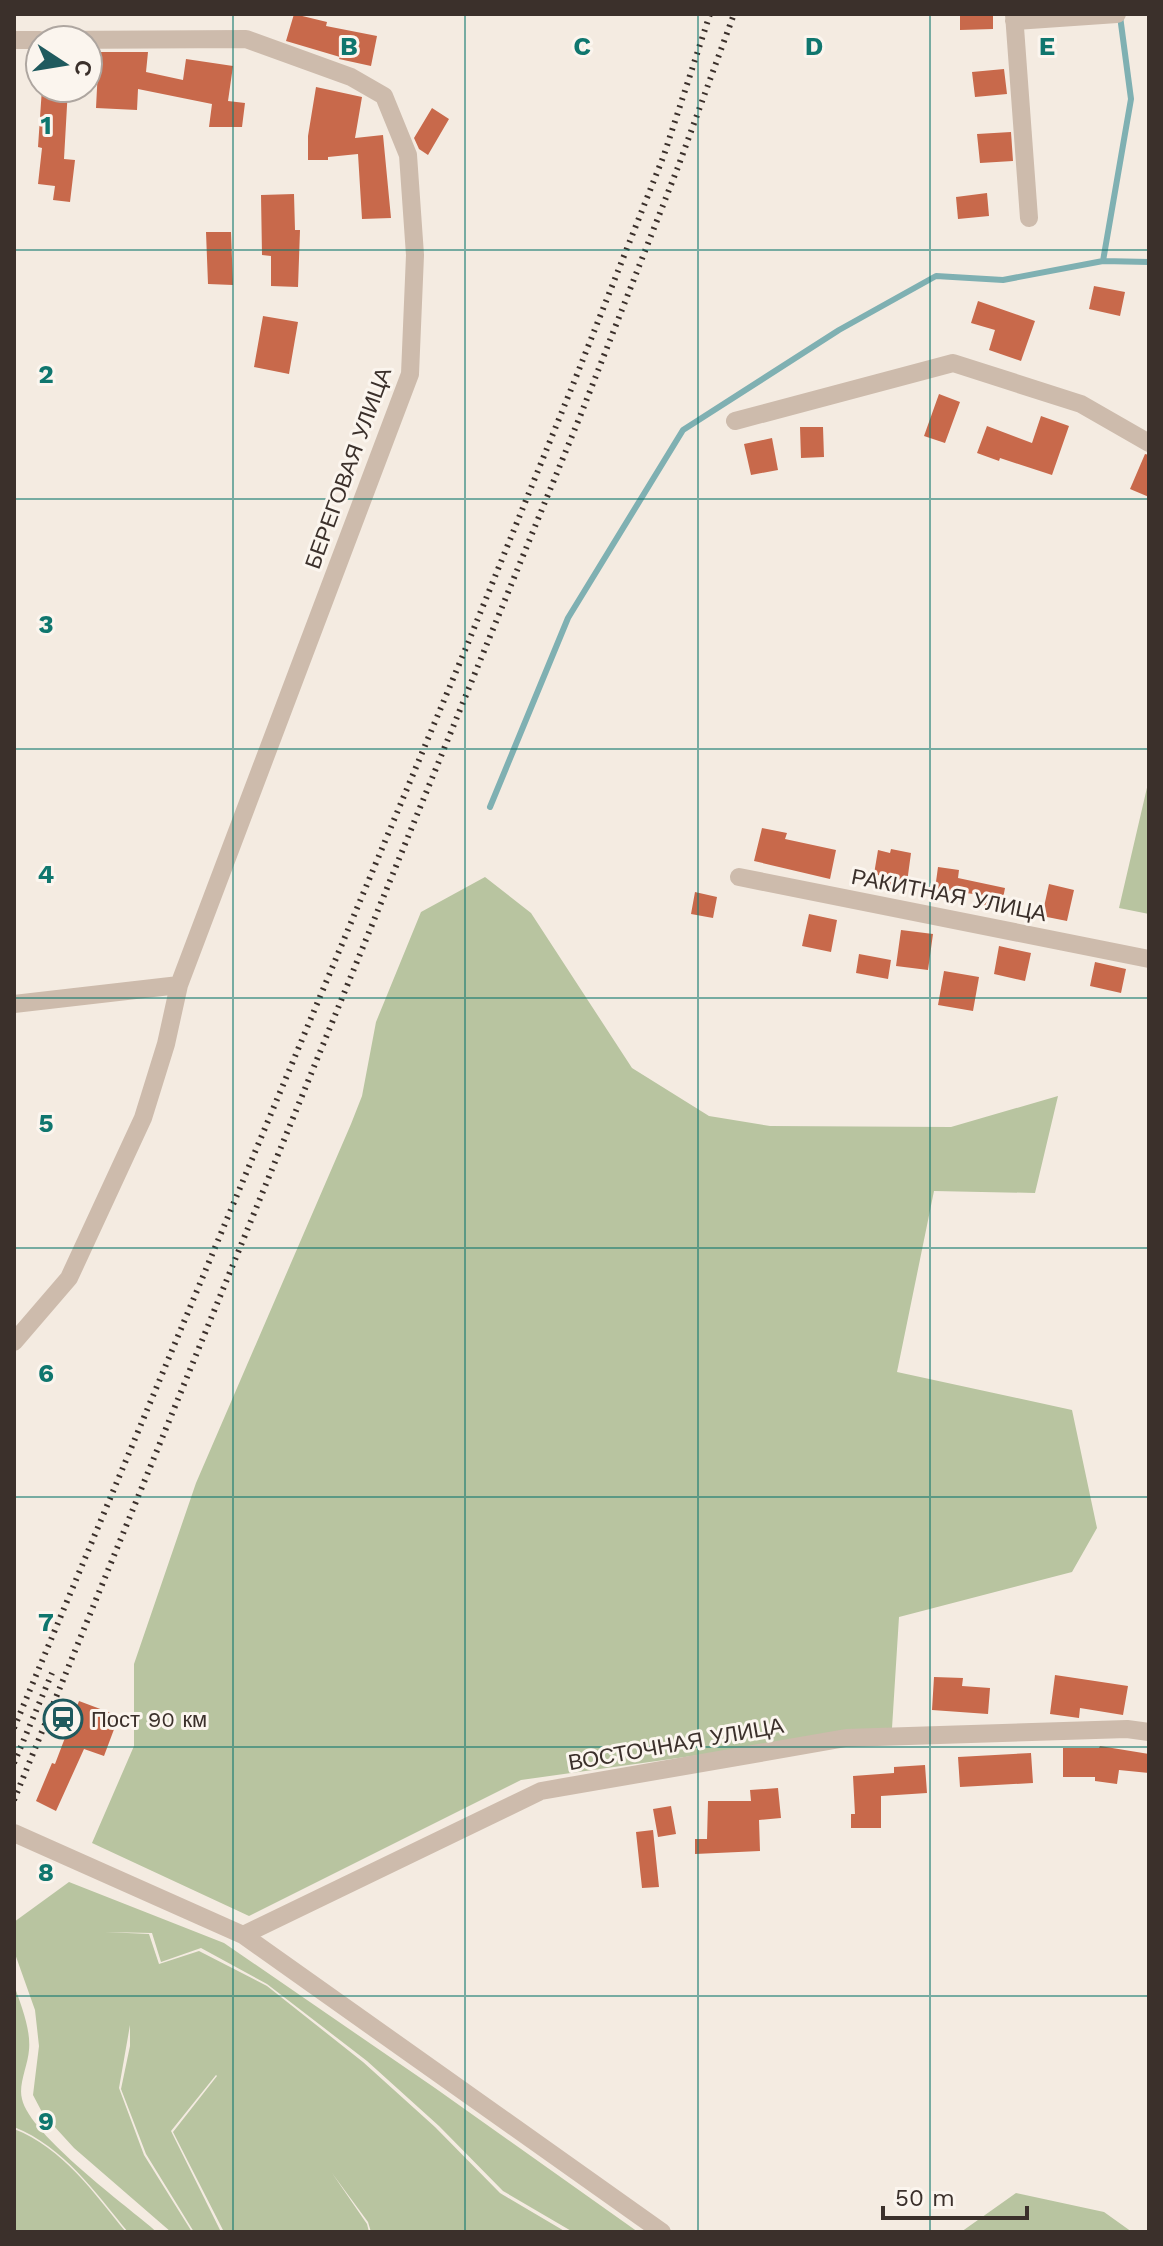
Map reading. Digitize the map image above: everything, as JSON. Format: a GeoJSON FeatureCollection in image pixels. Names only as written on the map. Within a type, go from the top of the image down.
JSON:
{"type":"FeatureCollection","features":[{"type":"Feature","properties":{"kind":"street"},"geometry":{"type":"LineString","coordinates":[[1029,218],[1014,18],[1117,14]]}},
{"type":"Feature","properties":{"kind":"street","name":"БЕРЕГОВАЯ УЛИЦА"},"geometry":{"type":"LineString","coordinates":[[14,1342],[69,1278],[143,1118],[166,1044],[179,985],[410,374],[415,255],[408,155],[384,96],[351,77],[246,39],[104,40]]}},
{"type":"Feature","properties":{"kind":"street"},"geometry":{"type":"LineString","coordinates":[[735,421],[953,363],[1081,404],[1149,443]]}},
{"type":"Feature","properties":{"kind":"street","name":"РАКИТНАЯ УЛИЦА"},"geometry":{"type":"LineString","coordinates":[[739,877],[1149,959]]}},
{"type":"Feature","properties":{"kind":"street"},"geometry":{"type":"LineString","coordinates":[[14,1004],[179,985]]}},
{"type":"Feature","properties":{"kind":"street","name":"ВОСТОЧНАЯ УЛИЦА"},"geometry":{"type":"LineString","coordinates":[[243,1935],[541,1791],[846,1738],[1127,1729],[1149,1732]]}},
{"type":"Feature","properties":{"kind":"street"},"geometry":{"type":"LineString","coordinates":[[14,1833],[243,1935],[662,2232]]}},
{"type":"Feature","properties":{"kind":"green space"},"geometry":{"type":"Polygon","coordinates":[[[1149,779],[1149,914],[1119,908],[1149,779]]]}},
{"type":"Feature","properties":{"kind":"green space"},"geometry":{"type":"Polygon","coordinates":[[[485,877],[531,913],[632,1068],[709,1116],[770,1126],[951,1127],[1058,1096],[1035,1193],[934,1191],[897,1372],[1072,1410],[1097,1528],[1072,1572],[899,1617],[892,1728],[521,1780],[249,1916],[92,1843],[134,1746],[134,1664],[196,1483],[362,1096],[376,1022],[421,912],[485,877]]]}},
{"type":"Feature","properties":{"kind":"green space"},"geometry":{"type":"Polygon","coordinates":[[[69,1882],[224,1943],[638,2232],[573,2232],[503,2191],[439,2126],[367,2061],[267,1984],[201,1948],[161,1962],[152,1933],[105,1932],[149,1934],[159,1964],[199,1951],[267,1986],[363,2062],[435,2127],[500,2193],[566,2232],[371,2232],[368,2222],[332,2173],[367,2224],[369,2232],[224,2232],[173,2132],[216,2075],[171,2131],[221,2232],[194,2232],[146,2154],[121,2089],[130,2046],[130,2025],[119,2088],[144,2155],[192,2232],[171,2232],[74,2148],[43,2114],[33,2095],[39,2046],[35,2010],[14,1951],[14,1922],[69,1882]]]}},
{"type":"Feature","properties":{"kind":"green space"},"geometry":{"type":"Polygon","coordinates":[[[14,1985],[28,2034],[29,2050],[21,2093],[29,2114],[60,2150],[157,2232],[128,2232],[91,2186],[63,2158],[14,2127],[14,1985]]]}},
{"type":"Feature","properties":{"kind":"green space"},"geometry":{"type":"Polygon","coordinates":[[[14,2129],[32,2137],[63,2160],[126,2232],[14,2232],[14,2129]]]}},
{"type":"Feature","properties":{"kind":"green space"},"geometry":{"type":"Polygon","coordinates":[[[1016,2193],[1104,2212],[1132,2232],[961,2232],[1016,2193]]]}},
{"type":"Feature","properties":{"kind":"building"},"geometry":{"type":"Polygon","coordinates":[[[294,14],[327,22],[326,26],[377,36],[371,66],[286,41],[294,14]]]}},
{"type":"Feature","properties":{"kind":"building"},"geometry":{"type":"Polygon","coordinates":[[[960,14],[993,14],[993,29],[960,30],[960,14]]]}},
{"type":"Feature","properties":{"kind":"building"},"geometry":{"type":"Polygon","coordinates":[[[104,52],[148,52],[146,72],[183,80],[186,59],[233,66],[228,101],[245,103],[242,127],[209,127],[212,104],[138,89],[137,110],[96,108],[96,104],[104,104],[104,52]]]}},
{"type":"Feature","properties":{"kind":"building"},"geometry":{"type":"Polygon","coordinates":[[[1004,69],[1007,94],[975,97],[972,72],[1004,69]]]}},
{"type":"Feature","properties":{"kind":"building"},"geometry":{"type":"Polygon","coordinates":[[[316,87],[362,97],[355,138],[383,135],[391,218],[362,219],[358,154],[308,160],[308,136],[316,87]]]}},
{"type":"Feature","properties":{"kind":"building"},"geometry":{"type":"Polygon","coordinates":[[[41,104],[67,104],[64,159],[75,160],[70,202],[53,200],[55,186],[38,184],[42,148],[38,147],[41,104]]]}},
{"type":"Feature","properties":{"kind":"building"},"geometry":{"type":"Polygon","coordinates":[[[432,108],[449,119],[428,155],[419,149],[414,138],[432,108]]]}},
{"type":"Feature","properties":{"kind":"building"},"geometry":{"type":"Polygon","coordinates":[[[1011,132],[1013,161],[980,163],[977,134],[1011,132]]]}},
{"type":"Feature","properties":{"kind":"building"},"geometry":{"type":"Polygon","coordinates":[[[987,193],[989,216],[958,219],[956,197],[987,193]]]}},
{"type":"Feature","properties":{"kind":"building"},"geometry":{"type":"Polygon","coordinates":[[[294,194],[295,230],[300,230],[298,287],[271,286],[271,256],[262,255],[261,195],[294,194]]]}},
{"type":"Feature","properties":{"kind":"building"},"geometry":{"type":"Polygon","coordinates":[[[206,232],[231,232],[233,285],[208,284],[206,232]]]}},
{"type":"Feature","properties":{"kind":"building"},"geometry":{"type":"Polygon","coordinates":[[[1094,286],[1125,292],[1120,316],[1089,309],[1094,286]]]}},
{"type":"Feature","properties":{"kind":"building"},"geometry":{"type":"Polygon","coordinates":[[[978,301],[1035,321],[1021,361],[989,350],[995,330],[971,323],[978,301]]]}},
{"type":"Feature","properties":{"kind":"building"},"geometry":{"type":"Polygon","coordinates":[[[263,316],[298,322],[289,374],[254,367],[263,316]]]}},
{"type":"Feature","properties":{"kind":"building"},"geometry":{"type":"Polygon","coordinates":[[[939,394],[960,402],[945,443],[924,436],[939,394]]]}},
{"type":"Feature","properties":{"kind":"building"},"geometry":{"type":"Polygon","coordinates":[[[1041,416],[1069,426],[1052,475],[977,453],[987,426],[1032,443],[1041,416]]]}},
{"type":"Feature","properties":{"kind":"building"},"geometry":{"type":"Polygon","coordinates":[[[800,427],[823,427],[824,457],[801,458],[800,427]]]}},
{"type":"Feature","properties":{"kind":"building"},"geometry":{"type":"Polygon","coordinates":[[[772,438],[778,470],[751,475],[744,444],[772,438]]]}},
{"type":"Feature","properties":{"kind":"building"},"geometry":{"type":"Polygon","coordinates":[[[1145,454],[1149,455],[1149,497],[1130,489],[1145,454]]]}},
{"type":"Feature","properties":{"kind":"building"},"geometry":{"type":"Polygon","coordinates":[[[762,828],[787,833],[785,839],[836,850],[830,879],[754,861],[762,828]]]}},
{"type":"Feature","properties":{"kind":"building"},"geometry":{"type":"Polygon","coordinates":[[[891,849],[911,853],[906,890],[885,886],[886,877],[874,874],[878,850],[890,853],[891,849]]]}},
{"type":"Feature","properties":{"kind":"building"},"geometry":{"type":"Polygon","coordinates":[[[938,867],[959,870],[958,878],[1005,888],[1001,909],[979,905],[981,895],[935,889],[938,867]]]}},
{"type":"Feature","properties":{"kind":"building"},"geometry":{"type":"Polygon","coordinates":[[[1049,884],[1074,890],[1067,921],[1042,916],[1049,884]]]}},
{"type":"Feature","properties":{"kind":"building"},"geometry":{"type":"Polygon","coordinates":[[[695,892],[717,897],[713,918],[691,914],[695,892]]]}},
{"type":"Feature","properties":{"kind":"building"},"geometry":{"type":"Polygon","coordinates":[[[809,914],[837,920],[831,952],[802,946],[809,914]]]}},
{"type":"Feature","properties":{"kind":"building"},"geometry":{"type":"Polygon","coordinates":[[[901,930],[933,934],[928,970],[896,966],[901,930]]]}},
{"type":"Feature","properties":{"kind":"building"},"geometry":{"type":"Polygon","coordinates":[[[999,946],[1031,953],[1025,981],[994,974],[999,946]]]}},
{"type":"Feature","properties":{"kind":"building"},"geometry":{"type":"Polygon","coordinates":[[[859,954],[891,960],[888,979],[856,973],[859,954]]]}},
{"type":"Feature","properties":{"kind":"building"},"geometry":{"type":"Polygon","coordinates":[[[1095,962],[1126,969],[1121,993],[1090,986],[1095,962]]]}},
{"type":"Feature","properties":{"kind":"building"},"geometry":{"type":"Polygon","coordinates":[[[944,971],[979,977],[973,1011],[938,1005],[944,971]]]}},
{"type":"Feature","properties":{"kind":"building"},"geometry":{"type":"Polygon","coordinates":[[[1055,1675],[1128,1686],[1123,1715],[1080,1708],[1079,1718],[1050,1714],[1055,1675]]]}},
{"type":"Feature","properties":{"kind":"building"},"geometry":{"type":"Polygon","coordinates":[[[934,1677],[963,1678],[962,1686],[990,1688],[988,1714],[932,1710],[934,1677]]]}},
{"type":"Feature","properties":{"kind":"building"},"geometry":{"type":"Polygon","coordinates":[[[79,1701],[119,1716],[104,1756],[84,1749],[56,1811],[36,1801],[52,1763],[55,1764],[79,1701]]]}},
{"type":"Feature","properties":{"kind":"building"},"geometry":{"type":"Polygon","coordinates":[[[1100,1746],[1149,1754],[1149,1773],[1119,1770],[1117,1784],[1095,1781],[1095,1777],[1063,1777],[1063,1748],[1100,1746]]]}},
{"type":"Feature","properties":{"kind":"building"},"geometry":{"type":"Polygon","coordinates":[[[1031,1753],[1033,1783],[960,1787],[958,1757],[1031,1753]]]}},
{"type":"Feature","properties":{"kind":"building"},"geometry":{"type":"Polygon","coordinates":[[[925,1765],[927,1793],[881,1796],[881,1828],[851,1828],[851,1814],[855,1814],[853,1776],[894,1773],[894,1767],[925,1765]]]}},
{"type":"Feature","properties":{"kind":"building"},"geometry":{"type":"Polygon","coordinates":[[[778,1788],[781,1818],[759,1820],[760,1851],[695,1854],[695,1839],[707,1839],[708,1801],[751,1801],[750,1790],[778,1788]]]}},
{"type":"Feature","properties":{"kind":"building"},"geometry":{"type":"Polygon","coordinates":[[[671,1806],[676,1834],[658,1837],[653,1809],[671,1806]]]}},
{"type":"Feature","properties":{"kind":"building"},"geometry":{"type":"Polygon","coordinates":[[[653,1830],[659,1887],[642,1888],[636,1832],[653,1830]]]}},
{"type":"Feature","properties":{"kind":"waterway"},"geometry":{"type":"LineString","coordinates":[[1103,261],[1131,99],[1120,16]]}},
{"type":"Feature","properties":{"kind":"waterway"},"geometry":{"type":"LineString","coordinates":[[490,807],[568,618],[683,430],[839,330],[936,276],[1003,280],[1103,261],[1149,262]]}},
{"type":"Feature","properties":{"kind":"railway"},"geometry":{"type":"LineString","coordinates":[[14,1728],[574,382],[664,155],[710,14]]}},
{"type":"Feature","properties":{"kind":"railway"},"geometry":{"type":"LineString","coordinates":[[14,1800],[581,414],[734,14]]}},
{"type":"Feature","properties":{"kind":"railway"},"geometry":{"type":"LineString","coordinates":[[14,1763],[52,1673]]}},
{"type":"Feature","properties":{"kind":"place","name":"Пост 90 км"},"geometry":{"type":"Point","coordinates":[63,1719]}}]}
